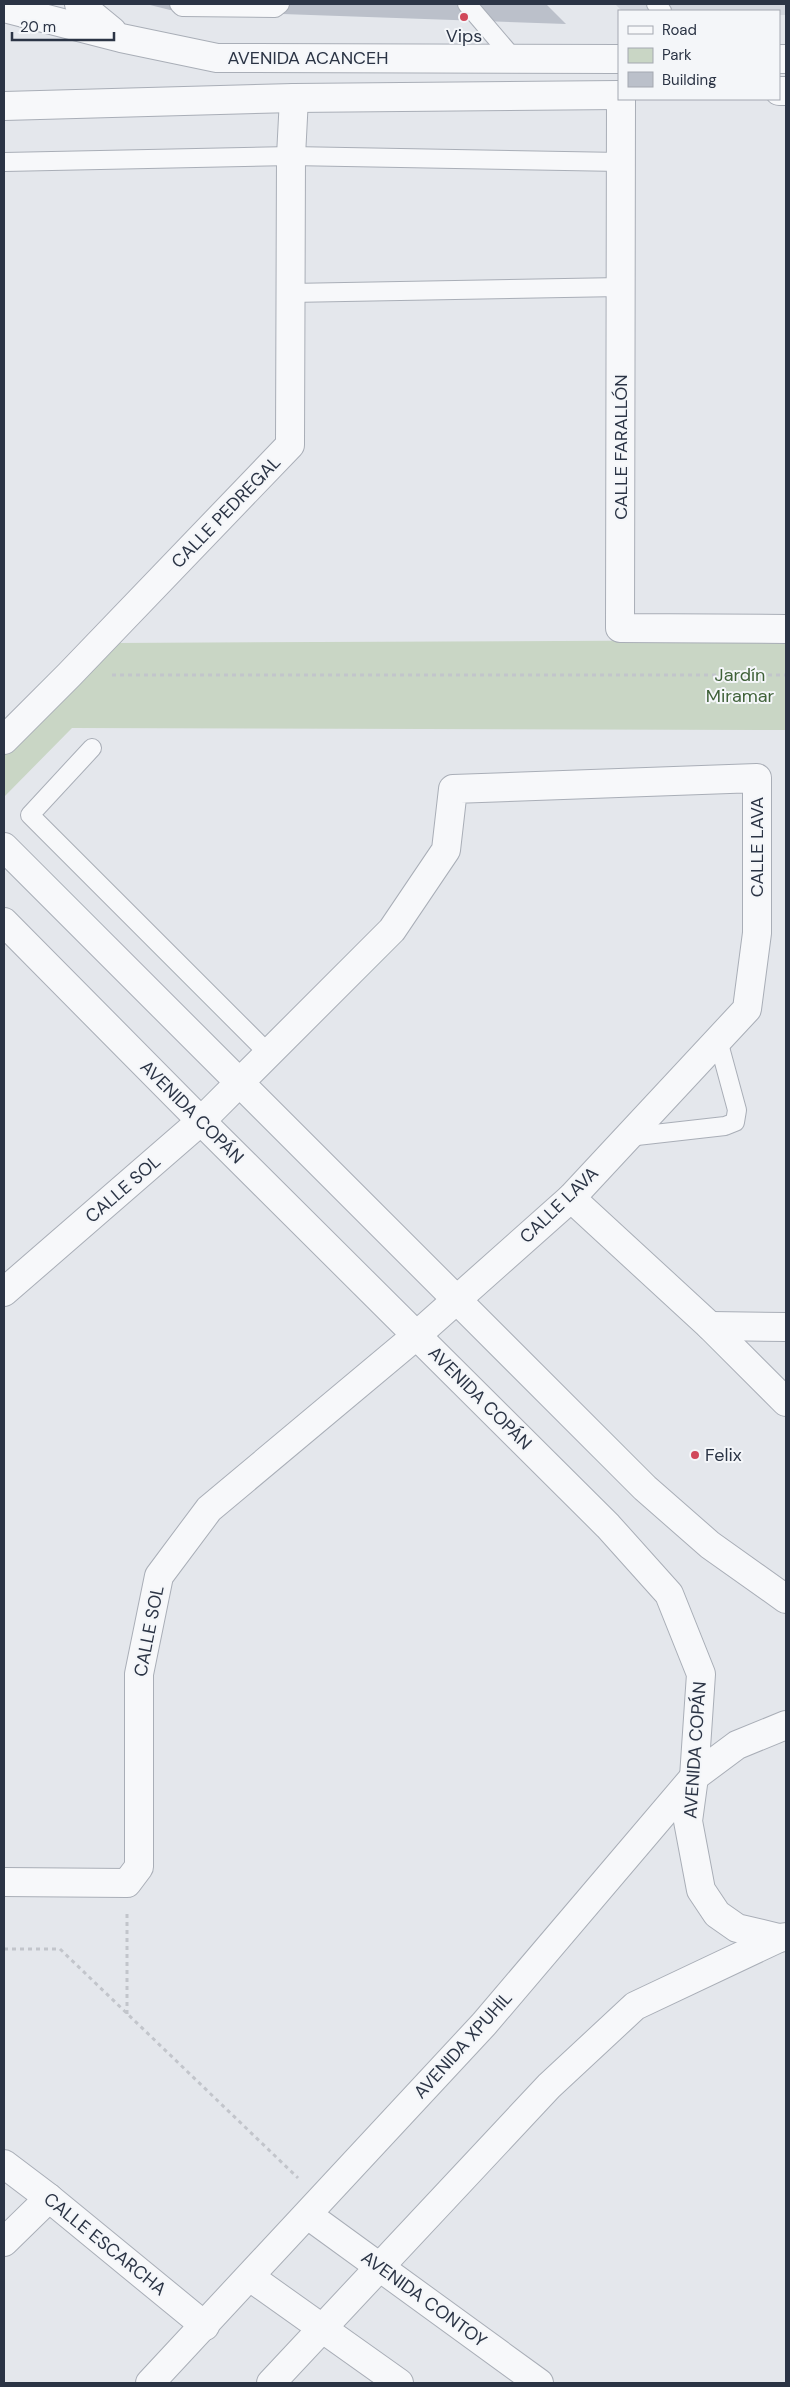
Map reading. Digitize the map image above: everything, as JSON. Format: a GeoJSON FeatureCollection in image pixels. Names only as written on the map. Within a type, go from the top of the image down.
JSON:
{"type":"FeatureCollection","features":[{"type":"Feature","properties":{"kind":"street"},"geometry":{"type":"LineString","coordinates":[[79,4],[121,38]]}},
{"type":"Feature","properties":{"kind":"street","name":"AVENIDA ACANCEH"},"geometry":{"type":"LineString","coordinates":[[4,8],[121,38],[217,58],[618,60]]}},
{"type":"Feature","properties":{"kind":"street"},"geometry":{"type":"LineString","coordinates":[[4,106],[294,98],[618,95]]}},
{"type":"Feature","properties":{"kind":"street","name":"CALLE PEDREGAL"},"geometry":{"type":"LineString","coordinates":[[4,740],[290,445],[291,156],[294,98]]}},
{"type":"Feature","properties":{"kind":"street","name":"CALLE FARALLÓN"},"geometry":{"type":"LineString","coordinates":[[621,100],[620,628],[786,629]]}},
{"type":"Feature","properties":{"kind":"street","name":"CALLE LAVA"},"geometry":{"type":"LineString","coordinates":[[239,1082],[392,930],[446,850],[453,788],[757,778],[757,933],[747,1009],[571,1198],[417,1335]]}},
{"type":"Feature","properties":{"kind":"street"},"geometry":{"type":"LineString","coordinates":[[4,847],[645,1488],[710,1545],[786,1600]]}},
{"type":"Feature","properties":{"kind":"street","name":"AVENIDA COPÁN"},"geometry":{"type":"LineString","coordinates":[[4,922],[608,1526],[669,1594],[701,1674],[694,1777],[688,1821],[701,1890],[717,1914],[737,1928],[782,1938]]}},
{"type":"Feature","properties":{"kind":"street","name":"CALLE SOL"},"geometry":{"type":"LineString","coordinates":[[4,1292],[201,1121],[239,1082]]}},
{"type":"Feature","properties":{"kind":"street"},"geometry":{"type":"LineString","coordinates":[[571,1198],[710,1326],[786,1402]]}},
{"type":"Feature","properties":{"kind":"street"},"geometry":{"type":"LineString","coordinates":[[710,1326],[786,1327]]}},
{"type":"Feature","properties":{"kind":"street","name":"CALLE SOL"},"geometry":{"type":"LineString","coordinates":[[127,1883],[139,1867],[138,1674],[159,1576],[209,1509],[417,1335]]}},
{"type":"Feature","properties":{"kind":"street","name":"AVENIDA XPUHIL"},"geometry":{"type":"LineString","coordinates":[[150,2383],[315,2208],[484,2024],[694,1777],[737,1745],[786,1725]]}},
{"type":"Feature","properties":{"kind":"street"},"geometry":{"type":"LineString","coordinates":[[4,1882],[127,1883]]}},
{"type":"Feature","properties":{"kind":"street"},"geometry":{"type":"LineString","coordinates":[[271,2383],[381,2268],[549,2086],[635,2006],[782,1938]]}},
{"type":"Feature","properties":{"kind":"street","name":"CALLE ESCARCHA"},"geometry":{"type":"LineString","coordinates":[[4,2164],[49,2198],[205,2326]]}},
{"type":"Feature","properties":{"kind":"street"},"geometry":{"type":"LineString","coordinates":[[4,2242],[49,2198]]}},
{"type":"Feature","properties":{"kind":"street","name":"AVENIDA CONTOY"},"geometry":{"type":"LineString","coordinates":[[315,2208],[381,2268],[540,2383]]}},
{"type":"Feature","properties":{"kind":"street"},"geometry":{"type":"LineString","coordinates":[[250,2277],[399,2383]]}},
{"type":"Feature","properties":{"kind":"lane"},"geometry":{"type":"LineString","coordinates":[[179,4],[182,8],[275,8],[280,4]]}},
{"type":"Feature","properties":{"kind":"lane"},"geometry":{"type":"LineString","coordinates":[[467,4],[514,59]]}},
{"type":"Feature","properties":{"kind":"lane"},"geometry":{"type":"LineString","coordinates":[[4,162],[291,156],[621,162]]}},
{"type":"Feature","properties":{"kind":"lane"},"geometry":{"type":"LineString","coordinates":[[290,293],[621,287]]}},
{"type":"Feature","properties":{"kind":"lane"},"geometry":{"type":"LineString","coordinates":[[92,748],[30,815],[268,1052]]}},
{"type":"Feature","properties":{"kind":"lane"},"geometry":{"type":"LineString","coordinates":[[628,1137],[726,1126],[735,1122],[738,1110],[718,1040]]}},
{"type":"Feature","properties":{"kind":"path"},"geometry":{"type":"LineString","coordinates":[[69,675],[786,675]]}},
{"type":"Feature","properties":{"kind":"path"},"geometry":{"type":"LineString","coordinates":[[127,1883],[127,2014]]}},
{"type":"Feature","properties":{"kind":"path"},"geometry":{"type":"LineString","coordinates":[[4,1949],[60,1949],[127,2014],[315,2208]]}},
{"type":"Feature","properties":{"kind":"shaded area"},"geometry":{"type":"Polygon","coordinates":[[[615,4],[786,4],[786,15],[780,15],[780,10],[621,10],[615,4]]]}},
{"type":"Feature","properties":{"kind":"green space","name":"Jardín Miramar"},"geometry":{"type":"Polygon","coordinates":[[[786,640],[786,730],[72,728],[4,797],[4,755],[113,643],[786,640]]]}},
{"type":"Feature","properties":{"kind":"building","name":"Vips"},"geometry":{"type":"Polygon","coordinates":[[[146,4],[546,4],[566,24],[170,10],[146,4]]]}},
{"type":"Feature","properties":{"kind":"place","name":"Vips"},"geometry":{"type":"Point","coordinates":[464,17]}},
{"type":"Feature","properties":{"kind":"place","name":"Felix"},"geometry":{"type":"Point","coordinates":[695,1455]}}]}
